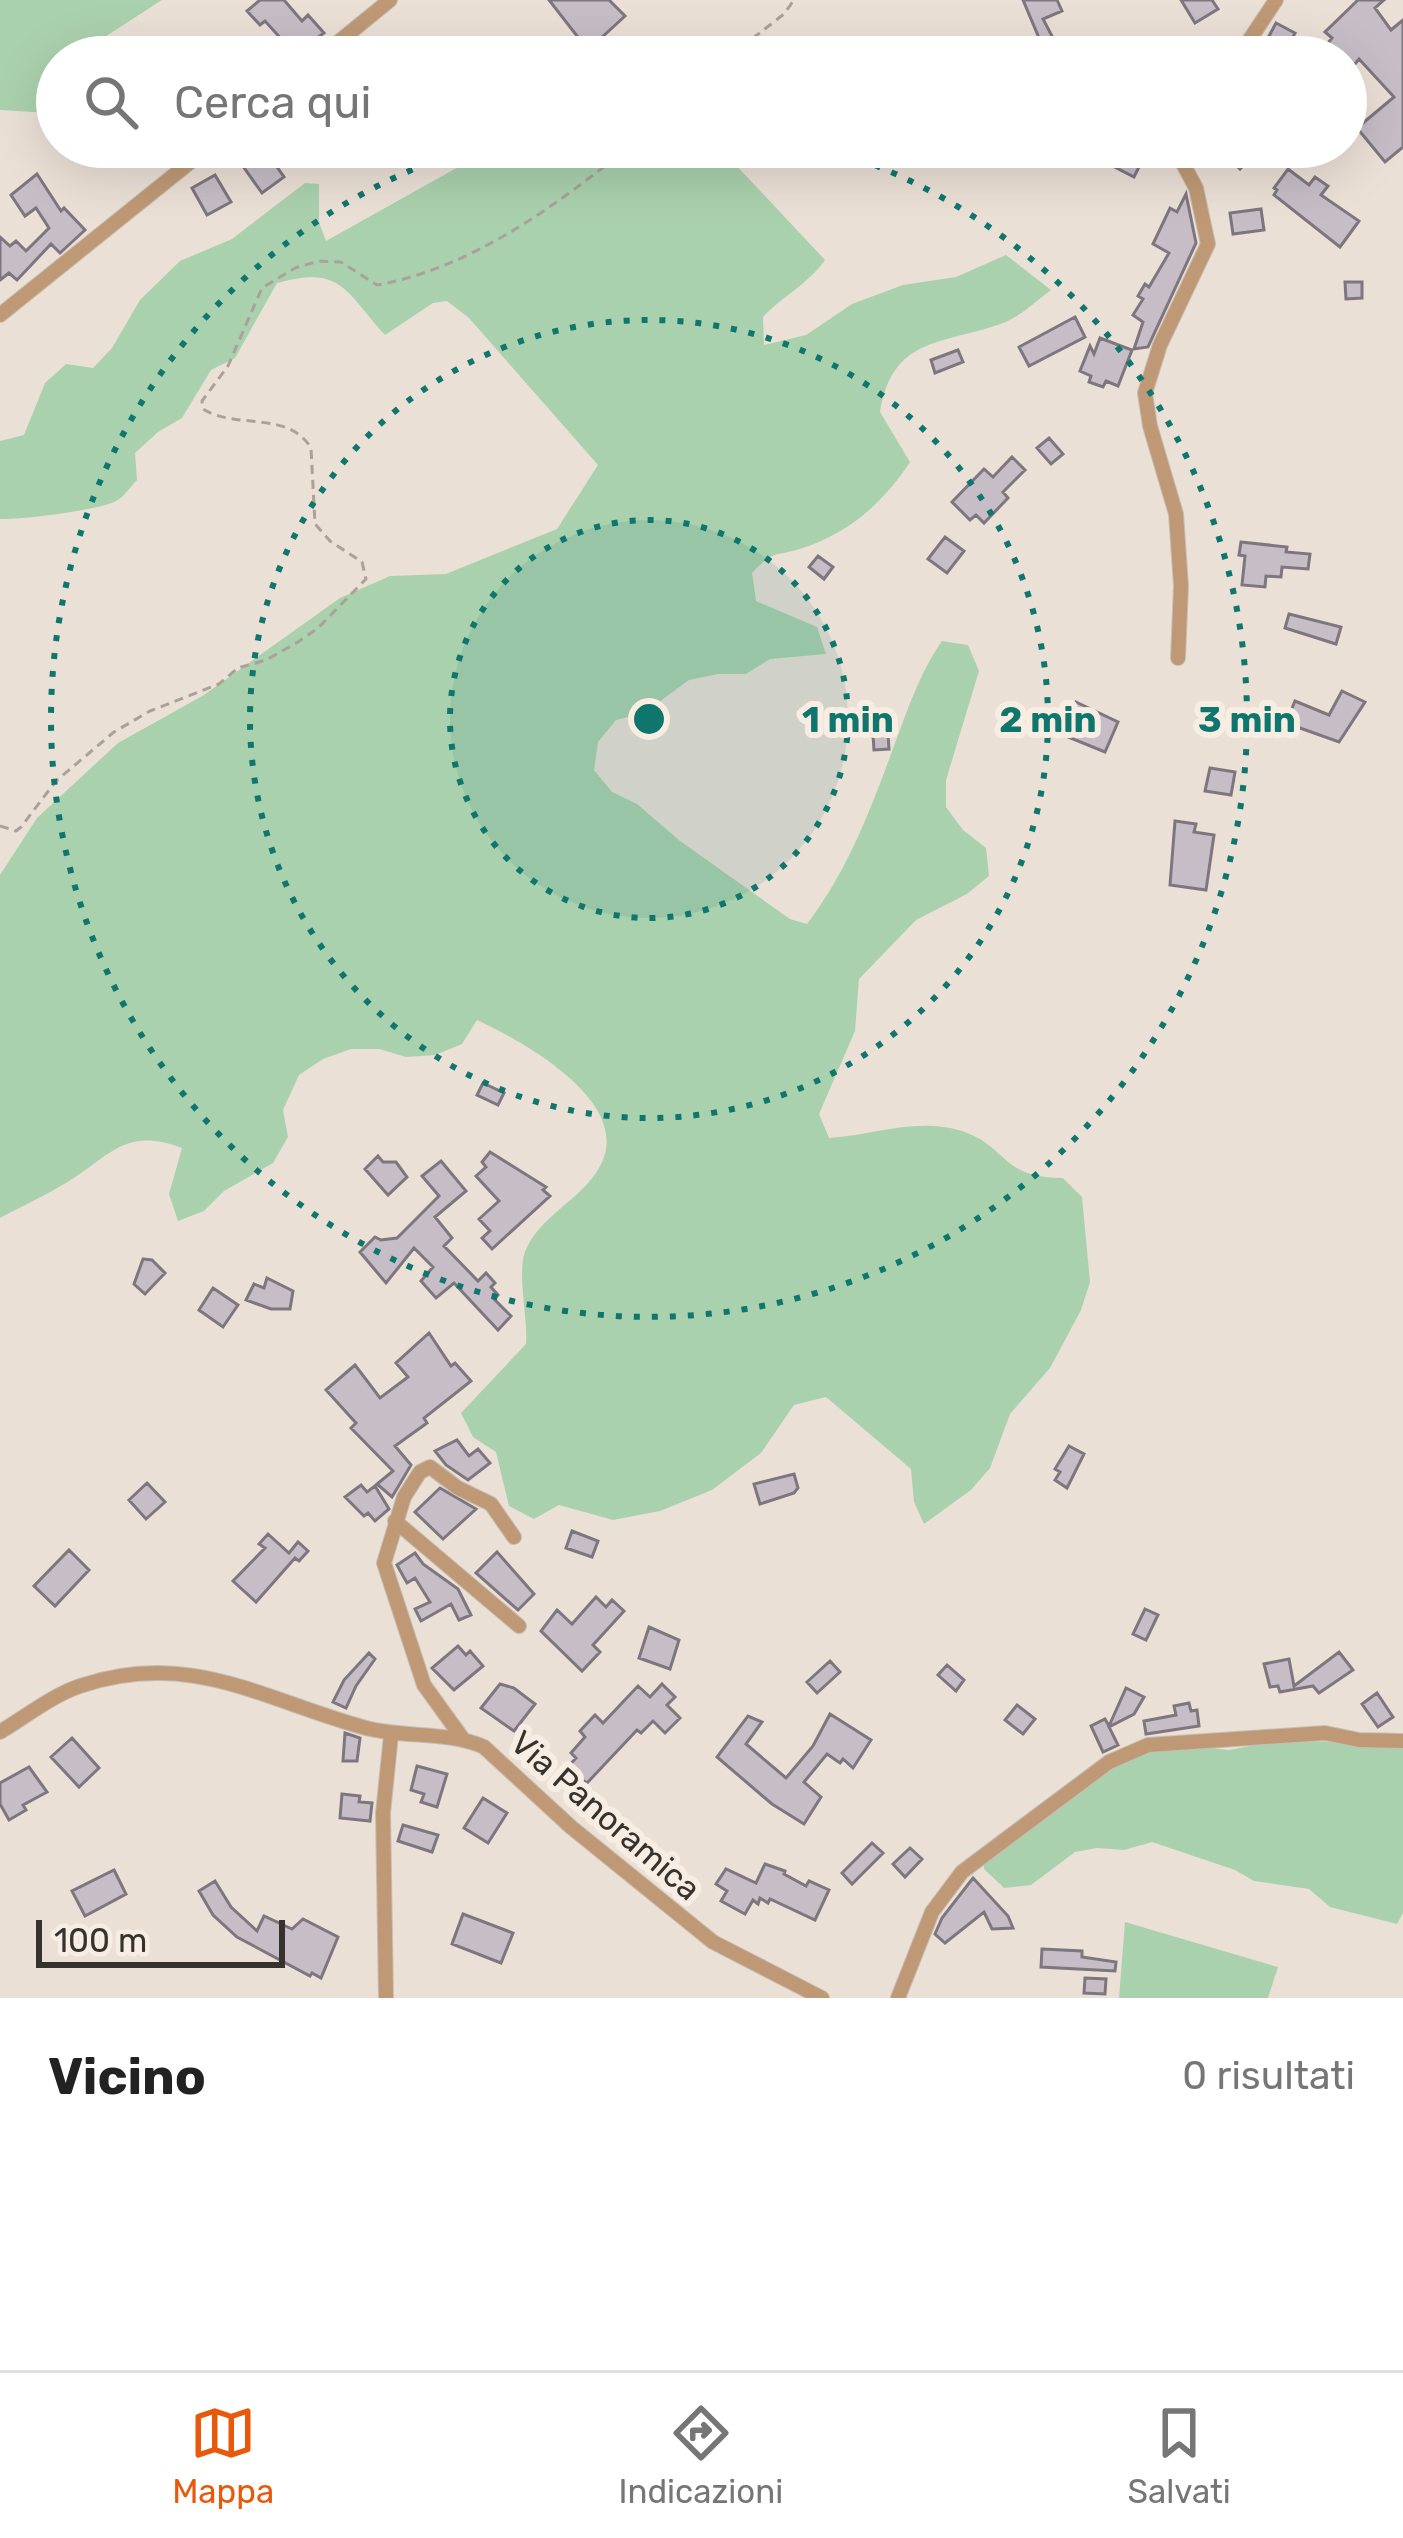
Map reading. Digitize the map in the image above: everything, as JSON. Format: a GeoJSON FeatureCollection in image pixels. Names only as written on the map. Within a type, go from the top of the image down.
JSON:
{"type":"FeatureCollection","features":[{"type":"Feature","properties":{"kind":"street"},"geometry":{"type":"LineString","coordinates":[[346,36],[391,0]]}},
{"type":"Feature","properties":{"kind":"street"},"geometry":{"type":"LineString","coordinates":[[1252,36],[1276,0]]}},
{"type":"Feature","properties":{"kind":"street"},"geometry":{"type":"LineString","coordinates":[[0,316],[183,168]]}},
{"type":"Feature","properties":{"kind":"street"},"geometry":{"type":"LineString","coordinates":[[1178,658],[1181,586],[1176,514],[1145,393],[1160,345],[1208,244],[1196,188],[1185,168]]}},
{"type":"Feature","properties":{"kind":"street"},"geometry":{"type":"LineString","coordinates":[[463,1739],[424,1685],[386,1572],[386,1550],[410,1486],[430,1467],[491,1504],[514,1538]]}},
{"type":"Feature","properties":{"kind":"street"},"geometry":{"type":"LineString","coordinates":[[395,1521],[519,1626]]}},
{"type":"Feature","properties":{"kind":"street","name":"Via Panoramica"},"geometry":{"type":"LineString","coordinates":[[0,1732],[76,1686],[150,1670],[224,1680],[391,1735],[463,1739],[484,1747],[571,1827],[713,1942],[822,1998]]}},
{"type":"Feature","properties":{"kind":"street"},"geometry":{"type":"LineString","coordinates":[[898,1998],[932,1912],[962,1872],[1130,1750],[1325,1732],[1359,1740],[1403,1741]]}},
{"type":"Feature","properties":{"kind":"street"},"geometry":{"type":"LineString","coordinates":[[386,1998],[383,1813],[391,1735]]}},
{"type":"Feature","properties":{"kind":"path"},"geometry":{"type":"LineString","coordinates":[[756,36],[794,0]]}},
{"type":"Feature","properties":{"kind":"path"},"geometry":{"type":"LineString","coordinates":[[0,826],[16,831],[56,781],[130,722],[219,684],[238,668],[298,642],[366,579],[362,562],[315,524],[311,448],[299,432],[259,420],[225,419],[203,410],[202,401],[229,365],[262,288],[295,268],[319,261],[341,262],[377,286],[404,280],[518,228],[603,168]]}},
{"type":"Feature","properties":{"kind":"green space"},"geometry":{"type":"Polygon","coordinates":[[[0,0],[162,0],[106,36],[36,36],[36,112],[0,110],[0,0]]]}},
{"type":"Feature","properties":{"kind":"green space"},"geometry":{"type":"Polygon","coordinates":[[[456,168],[739,168],[825,260],[763,317],[764,345],[806,335],[852,304],[903,285],[956,277],[1006,255],[1051,290],[1009,320],[909,356],[896,369],[880,412],[910,462],[876,504],[849,526],[817,543],[769,557],[752,573],[756,601],[817,627],[826,654],[770,659],[746,674],[689,680],[644,713],[616,720],[598,742],[594,770],[612,792],[637,804],[680,841],[790,919],[807,924],[855,842],[934,654],[942,641],[968,645],[979,671],[946,780],[946,807],[963,830],[986,848],[989,876],[967,894],[916,920],[859,979],[855,1031],[819,1114],[829,1138],[912,1126],[945,1127],[977,1138],[1027,1173],[1063,1178],[1082,1197],[1090,1282],[1081,1310],[1050,1368],[1010,1414],[990,1468],[971,1490],[924,1524],[914,1502],[911,1469],[826,1397],[794,1405],[761,1453],[712,1490],[660,1511],[613,1520],[559,1505],[534,1519],[509,1506],[496,1452],[473,1437],[461,1413],[526,1344],[525,1252],[540,1228],[591,1179],[607,1144],[603,1121],[570,1078],[521,1043],[477,1020],[462,1044],[435,1055],[406,1057],[379,1049],[351,1049],[299,1075],[283,1110],[288,1137],[273,1163],[224,1191],[204,1211],[178,1221],[169,1194],[182,1148],[147,1140],[121,1146],[61,1186],[0,1218],[0,875],[37,818],[118,743],[204,695],[340,598],[390,576],[446,574],[557,529],[598,465],[469,318],[447,301],[433,303],[385,335],[340,286],[316,277],[299,278],[277,283],[235,358],[211,370],[182,418],[135,453],[137,480],[125,494],[94,508],[0,519],[0,441],[24,435],[45,383],[66,364],[93,368],[112,348],[140,300],[180,261],[232,239],[305,183],[319,184],[319,222],[326,241],[456,168]]]}},
{"type":"Feature","properties":{"kind":"green space"},"geometry":{"type":"Polygon","coordinates":[[[1276,1741],[1403,1742],[1403,1913],[1397,1924],[1330,1907],[1309,1889],[1254,1881],[1152,1842],[1124,1850],[1075,1852],[1031,1885],[1004,1888],[984,1869],[983,1862],[1114,1764],[1181,1745],[1229,1750],[1276,1741]]]}},
{"type":"Feature","properties":{"kind":"green space"},"geometry":{"type":"Polygon","coordinates":[[[1125,1922],[1278,1967],[1268,1998],[1119,1998],[1125,1922]]]}},
{"type":"Feature","properties":{"kind":"building"},"geometry":{"type":"Polygon","coordinates":[[[260,0],[284,0],[302,21],[308,15],[324,33],[279,36],[247,11],[260,0]]]}},
{"type":"Feature","properties":{"kind":"building"},"geometry":{"type":"Polygon","coordinates":[[[549,0],[609,0],[625,16],[603,36],[577,36],[549,0]]]}},
{"type":"Feature","properties":{"kind":"building"},"geometry":{"type":"Polygon","coordinates":[[[1023,0],[1057,0],[1062,11],[1043,19],[1052,36],[1038,36],[1023,0]]]}},
{"type":"Feature","properties":{"kind":"building"},"geometry":{"type":"Polygon","coordinates":[[[1181,0],[1212,0],[1218,9],[1195,23],[1181,0]]]}},
{"type":"Feature","properties":{"kind":"building"},"geometry":{"type":"Polygon","coordinates":[[[1358,0],[1384,0],[1375,8],[1391,30],[1403,20],[1403,147],[1385,162],[1367,140],[1367,120],[1394,97],[1367,68],[1367,36],[1325,32],[1358,0]]]}},
{"type":"Feature","properties":{"kind":"building"},"geometry":{"type":"Polygon","coordinates":[[[1276,23],[1295,33],[1293,36],[1269,36],[1276,23]]]}},
{"type":"Feature","properties":{"kind":"building"},"geometry":{"type":"Polygon","coordinates":[[[244,168],[278,168],[284,177],[262,193],[244,168]]]}},
{"type":"Feature","properties":{"kind":"building"},"geometry":{"type":"Polygon","coordinates":[[[1117,168],[1138,168],[1134,177],[1117,168]]]}},
{"type":"Feature","properties":{"kind":"building"},"geometry":{"type":"Polygon","coordinates":[[[1288,169],[1309,185],[1315,177],[1328,186],[1321,195],[1359,221],[1340,247],[1274,195],[1288,169]]]}},
{"type":"Feature","properties":{"kind":"building"},"geometry":{"type":"Polygon","coordinates":[[[37,174],[61,211],[64,208],[85,230],[60,253],[51,244],[17,280],[9,273],[0,280],[0,237],[10,246],[16,241],[26,251],[49,228],[36,208],[25,216],[11,195],[37,174]]]}},
{"type":"Feature","properties":{"kind":"building"},"geometry":{"type":"Polygon","coordinates":[[[215,175],[231,202],[207,215],[192,188],[215,175]]]}},
{"type":"Feature","properties":{"kind":"building"},"geometry":{"type":"Polygon","coordinates":[[[1186,194],[1196,243],[1148,347],[1134,349],[1143,322],[1133,315],[1143,299],[1138,296],[1145,284],[1149,287],[1169,253],[1153,244],[1170,208],[1177,212],[1186,194]]]}},
{"type":"Feature","properties":{"kind":"building"},"geometry":{"type":"Polygon","coordinates":[[[1261,209],[1264,230],[1233,234],[1230,213],[1261,209]]]}},
{"type":"Feature","properties":{"kind":"building"},"geometry":{"type":"Polygon","coordinates":[[[1345,282],[1362,282],[1362,298],[1346,299],[1345,282]]]}},
{"type":"Feature","properties":{"kind":"building"},"geometry":{"type":"Polygon","coordinates":[[[1075,317],[1085,337],[1029,366],[1019,347],[1075,317]]]}},
{"type":"Feature","properties":{"kind":"building"},"geometry":{"type":"Polygon","coordinates":[[[1100,338],[1132,350],[1118,386],[1089,382],[1091,376],[1080,371],[1090,346],[1094,354],[1100,338]]]}},
{"type":"Feature","properties":{"kind":"building"},"geometry":{"type":"Polygon","coordinates":[[[958,350],[963,362],[935,373],[931,360],[958,350]]]}},
{"type":"Feature","properties":{"kind":"building"},"geometry":{"type":"Polygon","coordinates":[[[1049,438],[1063,454],[1051,464],[1037,448],[1049,438]]]}},
{"type":"Feature","properties":{"kind":"building"},"geometry":{"type":"Polygon","coordinates":[[[1012,457],[1025,470],[1003,492],[1008,498],[984,523],[976,515],[970,520],[952,502],[984,469],[993,477],[1012,457]]]}},
{"type":"Feature","properties":{"kind":"building"},"geometry":{"type":"Polygon","coordinates":[[[945,537],[964,551],[947,573],[928,559],[945,537]]]}},
{"type":"Feature","properties":{"kind":"building"},"geometry":{"type":"Polygon","coordinates":[[[1241,542],[1310,554],[1308,569],[1282,567],[1281,577],[1266,576],[1265,587],[1242,585],[1245,556],[1239,555],[1241,542]]]}},
{"type":"Feature","properties":{"kind":"building"},"geometry":{"type":"Polygon","coordinates":[[[818,556],[833,567],[824,579],[809,567],[818,556]]]}},
{"type":"Feature","properties":{"kind":"building"},"geometry":{"type":"Polygon","coordinates":[[[1289,614],[1341,627],[1336,644],[1285,628],[1289,614]]]}},
{"type":"Feature","properties":{"kind":"building"},"geometry":{"type":"Polygon","coordinates":[[[1342,691],[1365,702],[1339,742],[1286,723],[1295,701],[1329,715],[1342,691]]]}},
{"type":"Feature","properties":{"kind":"building"},"geometry":{"type":"Polygon","coordinates":[[[1076,702],[1118,722],[1105,752],[1063,735],[1076,702]]]}},
{"type":"Feature","properties":{"kind":"building"},"geometry":{"type":"Polygon","coordinates":[[[887,719],[889,749],[874,750],[872,720],[887,719]]]}},
{"type":"Feature","properties":{"kind":"building"},"geometry":{"type":"Polygon","coordinates":[[[1210,768],[1235,772],[1231,795],[1205,791],[1210,768]]]}},
{"type":"Feature","properties":{"kind":"building"},"geometry":{"type":"Polygon","coordinates":[[[1175,821],[1196,824],[1194,832],[1214,835],[1206,890],[1170,885],[1175,821]]]}},
{"type":"Feature","properties":{"kind":"building"},"geometry":{"type":"Polygon","coordinates":[[[483,1083],[504,1093],[498,1105],[477,1095],[483,1083]]]}},
{"type":"Feature","properties":{"kind":"building"},"geometry":{"type":"Polygon","coordinates":[[[490,1152],[546,1187],[543,1190],[550,1196],[492,1249],[482,1238],[490,1231],[479,1219],[499,1201],[476,1176],[486,1167],[482,1162],[490,1152]]]}},
{"type":"Feature","properties":{"kind":"building"},"geometry":{"type":"Polygon","coordinates":[[[378,1156],[383,1162],[396,1162],[407,1177],[388,1195],[365,1169],[378,1156]]]}},
{"type":"Feature","properties":{"kind":"building"},"geometry":{"type":"Polygon","coordinates":[[[441,1161],[466,1191],[435,1217],[452,1238],[444,1246],[478,1281],[486,1273],[495,1283],[491,1287],[498,1295],[494,1299],[511,1316],[498,1330],[454,1283],[436,1298],[421,1281],[433,1267],[414,1248],[386,1283],[360,1252],[375,1237],[397,1238],[439,1196],[422,1176],[441,1161]]]}},
{"type":"Feature","properties":{"kind":"building"},"geometry":{"type":"Polygon","coordinates":[[[143,1259],[152,1260],[165,1273],[145,1294],[134,1284],[143,1259]]]}},
{"type":"Feature","properties":{"kind":"building"},"geometry":{"type":"Polygon","coordinates":[[[267,1278],[293,1291],[290,1309],[271,1309],[246,1300],[254,1284],[264,1288],[267,1278]]]}},
{"type":"Feature","properties":{"kind":"building"},"geometry":{"type":"Polygon","coordinates":[[[213,1288],[238,1305],[223,1327],[199,1310],[213,1288]]]}},
{"type":"Feature","properties":{"kind":"building"},"geometry":{"type":"Polygon","coordinates":[[[429,1333],[451,1366],[455,1363],[471,1381],[395,1446],[411,1465],[392,1497],[377,1484],[393,1471],[351,1428],[356,1423],[326,1390],[355,1365],[380,1398],[408,1377],[396,1363],[429,1333]]]}},
{"type":"Feature","properties":{"kind":"building"},"geometry":{"type":"Polygon","coordinates":[[[457,1440],[469,1456],[478,1449],[490,1463],[468,1480],[435,1451],[457,1440]]]}},
{"type":"Feature","properties":{"kind":"building"},"geometry":{"type":"Polygon","coordinates":[[[1069,1446],[1084,1454],[1067,1488],[1055,1480],[1060,1472],[1055,1469],[1069,1446]]]}},
{"type":"Feature","properties":{"kind":"building"},"geometry":{"type":"Polygon","coordinates":[[[794,1474],[798,1488],[794,1493],[760,1504],[754,1484],[794,1474]]]}},
{"type":"Feature","properties":{"kind":"building"},"geometry":{"type":"Polygon","coordinates":[[[147,1483],[165,1502],[146,1519],[129,1500],[147,1483]]]}},
{"type":"Feature","properties":{"kind":"building"},"geometry":{"type":"Polygon","coordinates":[[[361,1485],[367,1492],[375,1486],[389,1509],[375,1521],[345,1497],[361,1485]]]}},
{"type":"Feature","properties":{"kind":"building"},"geometry":{"type":"Polygon","coordinates":[[[440,1488],[476,1509],[443,1539],[415,1512],[440,1488]]]}},
{"type":"Feature","properties":{"kind":"building"},"geometry":{"type":"Polygon","coordinates":[[[572,1531],[598,1541],[592,1557],[566,1548],[572,1531]]]}},
{"type":"Feature","properties":{"kind":"building"},"geometry":{"type":"Polygon","coordinates":[[[268,1534],[289,1553],[298,1542],[308,1551],[299,1561],[295,1558],[256,1602],[233,1581],[265,1548],[259,1544],[268,1534]]]}},
{"type":"Feature","properties":{"kind":"building"},"geometry":{"type":"Polygon","coordinates":[[[69,1550],[89,1570],[55,1606],[34,1586],[69,1550]]]}},
{"type":"Feature","properties":{"kind":"building"},"geometry":{"type":"Polygon","coordinates":[[[497,1552],[534,1594],[518,1610],[476,1573],[497,1552]]]}},
{"type":"Feature","properties":{"kind":"building"},"geometry":{"type":"Polygon","coordinates":[[[415,1553],[458,1589],[471,1615],[459,1620],[451,1604],[421,1621],[415,1609],[430,1602],[415,1578],[407,1583],[397,1565],[415,1553]]]}},
{"type":"Feature","properties":{"kind":"building"},"geometry":{"type":"Polygon","coordinates":[[[596,1597],[606,1607],[612,1600],[624,1611],[593,1645],[600,1652],[582,1671],[541,1631],[557,1610],[572,1624],[596,1597]]]}},
{"type":"Feature","properties":{"kind":"building"},"geometry":{"type":"Polygon","coordinates":[[[1145,1609],[1158,1615],[1146,1640],[1133,1634],[1145,1609]]]}},
{"type":"Feature","properties":{"kind":"building"},"geometry":{"type":"Polygon","coordinates":[[[649,1627],[679,1640],[670,1669],[639,1658],[649,1627]]]}},
{"type":"Feature","properties":{"kind":"building"},"geometry":{"type":"Polygon","coordinates":[[[458,1646],[483,1666],[454,1690],[432,1668],[458,1646]]]}},
{"type":"Feature","properties":{"kind":"building"},"geometry":{"type":"Polygon","coordinates":[[[1339,1652],[1353,1670],[1319,1693],[1313,1686],[1280,1692],[1278,1686],[1270,1687],[1264,1664],[1289,1659],[1294,1686],[1339,1652]]]}},
{"type":"Feature","properties":{"kind":"building"},"geometry":{"type":"Polygon","coordinates":[[[369,1653],[375,1659],[346,1708],[333,1702],[344,1680],[369,1653]]]}},
{"type":"Feature","properties":{"kind":"building"},"geometry":{"type":"Polygon","coordinates":[[[830,1661],[840,1672],[817,1693],[807,1682],[830,1661]]]}},
{"type":"Feature","properties":{"kind":"building"},"geometry":{"type":"Polygon","coordinates":[[[947,1665],[964,1680],[956,1691],[938,1675],[947,1665]]]}},
{"type":"Feature","properties":{"kind":"building"},"geometry":{"type":"Polygon","coordinates":[[[500,1684],[535,1704],[514,1731],[481,1708],[500,1684]]]}},
{"type":"Feature","properties":{"kind":"building"},"geometry":{"type":"Polygon","coordinates":[[[662,1684],[675,1697],[667,1705],[680,1718],[665,1733],[653,1721],[641,1733],[637,1730],[587,1783],[566,1769],[576,1758],[571,1753],[585,1737],[580,1731],[595,1715],[603,1723],[638,1686],[650,1697],[662,1684]]]}},
{"type":"Feature","properties":{"kind":"building"},"geometry":{"type":"Polygon","coordinates":[[[1126,1688],[1144,1697],[1134,1714],[1109,1727],[1118,1745],[1103,1752],[1091,1726],[1105,1719],[1109,1726],[1126,1688]]]}},
{"type":"Feature","properties":{"kind":"building"},"geometry":{"type":"Polygon","coordinates":[[[1377,1693],[1393,1717],[1378,1727],[1362,1704],[1377,1693]]]}},
{"type":"Feature","properties":{"kind":"building"},"geometry":{"type":"Polygon","coordinates":[[[1189,1703],[1191,1711],[1197,1710],[1199,1726],[1146,1734],[1144,1721],[1176,1715],[1174,1706],[1189,1703]]]}},
{"type":"Feature","properties":{"kind":"building"},"geometry":{"type":"Polygon","coordinates":[[[1017,1705],[1035,1719],[1023,1734],[1005,1720],[1017,1705]]]}},
{"type":"Feature","properties":{"kind":"building"},"geometry":{"type":"Polygon","coordinates":[[[830,1714],[871,1740],[853,1768],[827,1754],[804,1782],[821,1797],[804,1824],[772,1804],[717,1757],[748,1716],[762,1722],[746,1744],[786,1778],[813,1746],[830,1714]]]}},
{"type":"Feature","properties":{"kind":"building"},"geometry":{"type":"Polygon","coordinates":[[[345,1733],[360,1738],[357,1761],[343,1761],[345,1733]]]}},
{"type":"Feature","properties":{"kind":"building"},"geometry":{"type":"Polygon","coordinates":[[[72,1738],[99,1768],[79,1787],[51,1757],[72,1738]]]}},
{"type":"Feature","properties":{"kind":"building"},"geometry":{"type":"Polygon","coordinates":[[[417,1766],[447,1774],[437,1807],[421,1802],[424,1794],[411,1790],[417,1766]]]}},
{"type":"Feature","properties":{"kind":"building"},"geometry":{"type":"Polygon","coordinates":[[[29,1767],[47,1792],[23,1805],[26,1810],[9,1820],[0,1804],[0,1783],[29,1767]]]}},
{"type":"Feature","properties":{"kind":"building"},"geometry":{"type":"Polygon","coordinates":[[[342,1794],[372,1803],[370,1821],[340,1818],[342,1794]]]}},
{"type":"Feature","properties":{"kind":"building"},"geometry":{"type":"Polygon","coordinates":[[[483,1798],[507,1813],[488,1843],[464,1828],[483,1798]]]}},
{"type":"Feature","properties":{"kind":"building"},"geometry":{"type":"Polygon","coordinates":[[[403,1825],[438,1835],[432,1852],[398,1841],[403,1825]]]}},
{"type":"Feature","properties":{"kind":"building"},"geometry":{"type":"Polygon","coordinates":[[[872,1843],[883,1853],[852,1884],[842,1873],[872,1843]]]}},
{"type":"Feature","properties":{"kind":"building"},"geometry":{"type":"Polygon","coordinates":[[[910,1848],[922,1859],[905,1877],[893,1864],[910,1848]]]}},
{"type":"Feature","properties":{"kind":"building"},"geometry":{"type":"Polygon","coordinates":[[[765,1864],[806,1886],[809,1881],[829,1890],[815,1920],[770,1899],[768,1903],[760,1898],[758,1904],[753,1900],[745,1914],[721,1901],[727,1891],[716,1884],[726,1869],[756,1883],[765,1864]]]}},
{"type":"Feature","properties":{"kind":"building"},"geometry":{"type":"Polygon","coordinates":[[[114,1870],[126,1894],[85,1916],[72,1891],[114,1870]]]}},
{"type":"Feature","properties":{"kind":"building"},"geometry":{"type":"Polygon","coordinates":[[[973,1878],[1013,1928],[992,1929],[984,1912],[945,1943],[935,1934],[973,1878]]]}},
{"type":"Feature","properties":{"kind":"building"},"geometry":{"type":"Polygon","coordinates":[[[215,1881],[231,1907],[257,1931],[264,1916],[292,1929],[303,1919],[338,1937],[321,1978],[237,1937],[213,1915],[199,1891],[215,1881]]]}},
{"type":"Feature","properties":{"kind":"building"},"geometry":{"type":"Polygon","coordinates":[[[463,1914],[513,1933],[501,1963],[452,1944],[463,1914]]]}},
{"type":"Feature","properties":{"kind":"building"},"geometry":{"type":"Polygon","coordinates":[[[1042,1949],[1082,1951],[1082,1957],[1116,1962],[1115,1971],[1041,1967],[1042,1949]]]}},
{"type":"Feature","properties":{"kind":"building"},"geometry":{"type":"Polygon","coordinates":[[[1085,1978],[1106,1979],[1105,1994],[1084,1993],[1085,1978]]]}}]}
